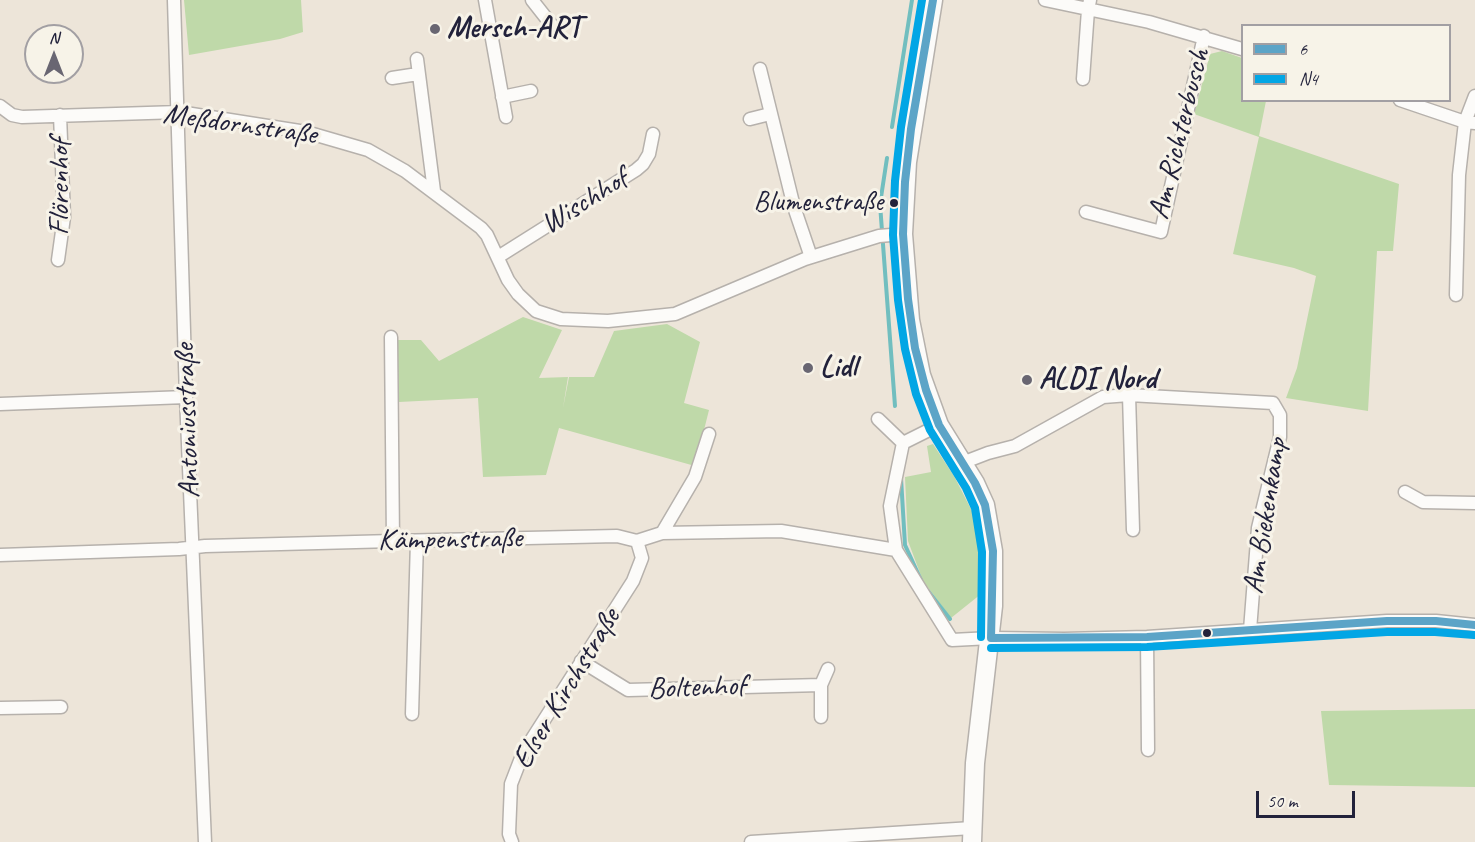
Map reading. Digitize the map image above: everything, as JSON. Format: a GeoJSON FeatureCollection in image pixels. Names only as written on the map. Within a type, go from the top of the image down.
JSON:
{"type":"FeatureCollection","features":[{"type":"Feature","properties":{"kind":"main road"},"geometry":{"type":"LineString","coordinates":[[933,0],[907,162],[890,234],[926,390],[939,425],[975,483],[985,505],[989,526],[993,563],[993,606],[978,741],[972,835]]}},
{"type":"Feature","properties":{"kind":"street","name":"Antoniusstraße"},"geometry":{"type":"LineString","coordinates":[[174,0],[186,397],[205,842]]}},
{"type":"Feature","properties":{"kind":"street"},"geometry":{"type":"LineString","coordinates":[[485,0],[506,117]]}},
{"type":"Feature","properties":{"kind":"street"},"geometry":{"type":"LineString","coordinates":[[532,0],[555,28]]}},
{"type":"Feature","properties":{"kind":"street","name":"Am Richterbusch"},"geometry":{"type":"LineString","coordinates":[[1045,0],[1089,5],[1204,36],[1241,49]]}},
{"type":"Feature","properties":{"kind":"street"},"geometry":{"type":"LineString","coordinates":[[1083,79],[1089,5]]}},
{"type":"Feature","properties":{"kind":"street","name":"Am Richterbusch"},"geometry":{"type":"LineString","coordinates":[[1086,212],[1161,232],[1204,36]]}},
{"type":"Feature","properties":{"kind":"street"},"geometry":{"type":"LineString","coordinates":[[417,59],[434,191]]}},
{"type":"Feature","properties":{"kind":"street"},"geometry":{"type":"LineString","coordinates":[[760,69],[794,207],[811,257]]}},
{"type":"Feature","properties":{"kind":"street"},"geometry":{"type":"LineString","coordinates":[[392,78],[418,74]]}},
{"type":"Feature","properties":{"kind":"street"},"geometry":{"type":"LineString","coordinates":[[502,97],[531,91]]}},
{"type":"Feature","properties":{"kind":"street"},"geometry":{"type":"LineString","coordinates":[[1456,295],[1459,175],[1475,96]]}},
{"type":"Feature","properties":{"kind":"street"},"geometry":{"type":"LineString","coordinates":[[1406,102],[1470,123]]}},
{"type":"Feature","properties":{"kind":"street","name":"Meßdornstraße"},"geometry":{"type":"LineString","coordinates":[[0,106],[12,115],[22,117],[179,112],[306,132],[354,145],[381,156],[434,191],[481,228],[508,280],[518,294],[536,311],[561,319],[588,322],[627,321],[680,313],[733,288],[811,257],[890,234]]}},
{"type":"Feature","properties":{"kind":"street"},"geometry":{"type":"LineString","coordinates":[[750,119],[770,114]]}},
{"type":"Feature","properties":{"kind":"street","name":"Flörenhof"},"geometry":{"type":"LineString","coordinates":[[58,260],[64,217],[60,115]]}},
{"type":"Feature","properties":{"kind":"street","name":"Wischhof"},"geometry":{"type":"LineString","coordinates":[[498,257],[636,170],[649,154],[653,134]]}},
{"type":"Feature","properties":{"kind":"street"},"geometry":{"type":"LineString","coordinates":[[391,337],[393,541]]}},
{"type":"Feature","properties":{"kind":"street"},"geometry":{"type":"LineString","coordinates":[[1129,395],[1133,530]]}},
{"type":"Feature","properties":{"kind":"street","name":"Am Biekenkamp"},"geometry":{"type":"LineString","coordinates":[[962,462],[1015,446],[1103,398],[1129,395],[1273,403],[1280,415],[1280,437],[1258,528],[1250,630]]}},
{"type":"Feature","properties":{"kind":"street"},"geometry":{"type":"LineString","coordinates":[[0,404],[186,397]]}},
{"type":"Feature","properties":{"kind":"street"},"geometry":{"type":"LineString","coordinates":[[878,419],[903,443]]}},
{"type":"Feature","properties":{"kind":"street"},"geometry":{"type":"LineString","coordinates":[[903,443],[939,425]]}},
{"type":"Feature","properties":{"kind":"street"},"geometry":{"type":"LineString","coordinates":[[662,533],[695,477],[709,434]]}},
{"type":"Feature","properties":{"kind":"street"},"geometry":{"type":"LineString","coordinates":[[903,443],[890,506],[896,550],[952,640],[1147,637],[1387,621],[1436,621],[1475,625]]}},
{"type":"Feature","properties":{"kind":"street"},"geometry":{"type":"LineString","coordinates":[[1405,492],[1423,502],[1475,503]]}},
{"type":"Feature","properties":{"kind":"street"},"geometry":{"type":"LineString","coordinates":[[637,542],[662,533],[781,531],[896,550]]}},
{"type":"Feature","properties":{"kind":"street","name":"Kämpenstraße"},"geometry":{"type":"LineString","coordinates":[[0,555],[192,547],[617,536],[637,542]]}},
{"type":"Feature","properties":{"kind":"street"},"geometry":{"type":"LineString","coordinates":[[412,714],[417,541]]}},
{"type":"Feature","properties":{"kind":"street","name":"Elser Kirchstraße"},"geometry":{"type":"LineString","coordinates":[[512,842],[509,834],[511,784],[523,753],[633,580],[642,558],[637,542]]}},
{"type":"Feature","properties":{"kind":"street"},"geometry":{"type":"LineString","coordinates":[[1147,637],[1148,750]]}},
{"type":"Feature","properties":{"kind":"street","name":"Boltenhof"},"geometry":{"type":"LineString","coordinates":[[581,661],[628,690],[820,685]]}},
{"type":"Feature","properties":{"kind":"street"},"geometry":{"type":"LineString","coordinates":[[820,717],[820,685],[828,669]]}},
{"type":"Feature","properties":{"kind":"street"},"geometry":{"type":"LineString","coordinates":[[0,708],[61,706]]}},
{"type":"Feature","properties":{"kind":"street"},"geometry":{"type":"LineString","coordinates":[[751,842],[972,835]]}},
{"type":"Feature","properties":{"kind":"green space"},"geometry":{"type":"Polygon","coordinates":[[[184,0],[301,0],[303,32],[280,39],[189,55],[184,0]]]}},
{"type":"Feature","properties":{"kind":"green space"},"geometry":{"type":"Polygon","coordinates":[[[1222,51],[1241,58],[1241,102],[1266,102],[1259,136],[1399,184],[1393,251],[1377,251],[1368,411],[1286,398],[1297,368],[1316,276],[1294,268],[1233,254],[1259,137],[1194,114],[1210,54],[1222,51]]]}},
{"type":"Feature","properties":{"kind":"green space"},"geometry":{"type":"Polygon","coordinates":[[[523,317],[562,330],[539,378],[568,377],[563,408],[569,377],[594,377],[614,331],[667,324],[700,342],[684,403],[709,410],[695,466],[559,428],[546,475],[483,477],[478,398],[399,402],[397,340],[421,340],[439,361],[523,317]]]}},
{"type":"Feature","properties":{"kind":"green space"},"geometry":{"type":"Polygon","coordinates":[[[933,444],[954,476],[974,515],[982,548],[981,594],[951,618],[923,581],[908,541],[905,477],[931,472],[927,446],[933,444]]]}},
{"type":"Feature","properties":{"kind":"green space"},"geometry":{"type":"Polygon","coordinates":[[[1475,709],[1475,787],[1329,785],[1321,711],[1475,709]]]}},
{"type":"Feature","properties":{"kind":"waterway"},"geometry":{"type":"LineString","coordinates":[[892,127],[912,0]]}},
{"type":"Feature","properties":{"kind":"waterway"},"geometry":{"type":"LineString","coordinates":[[887,158],[880,204],[895,406]]}},
{"type":"Feature","properties":{"kind":"waterway"},"geometry":{"type":"LineString","coordinates":[[901,478],[905,545],[921,580]]}},
{"type":"Feature","properties":{"kind":"waterway"},"geometry":{"type":"LineString","coordinates":[[928,591],[950,619]]}},
{"type":"Feature","properties":{"kind":"transit line","name":"N4"},"geometry":{"type":"LineString","coordinates":[[922,0],[901,127],[895,181],[893,235],[898,300],[905,349],[916,394],[930,430],[966,488],[975,508],[982,552],[981,637]]}},
{"type":"Feature","properties":{"kind":"transit line","name":"6"},"geometry":{"type":"LineString","coordinates":[[933,0],[911,129],[905,182],[903,234],[908,299],[915,348],[926,390],[939,425],[975,483],[985,505],[993,551],[991,638]]}},
{"type":"Feature","properties":{"kind":"transit line","name":"6"},"geometry":{"type":"LineString","coordinates":[[991,638],[1147,637],[1387,621],[1436,621],[1475,625]]}},
{"type":"Feature","properties":{"kind":"transit line","name":"N4"},"geometry":{"type":"LineString","coordinates":[[991,648],[1147,647],[1387,632],[1474,635]]}},
{"type":"Feature","properties":{"kind":"place","name":"Mersch-ART"},"geometry":{"type":"Point","coordinates":[435,29]}},
{"type":"Feature","properties":{"kind":"place","name":"Blumenstraße"},"geometry":{"type":"Point","coordinates":[894,203]}},
{"type":"Feature","properties":{"kind":"place","name":"Lidl"},"geometry":{"type":"Point","coordinates":[808,368]}},
{"type":"Feature","properties":{"kind":"place","name":"ALDI Nord"},"geometry":{"type":"Point","coordinates":[1027,380]}}]}
